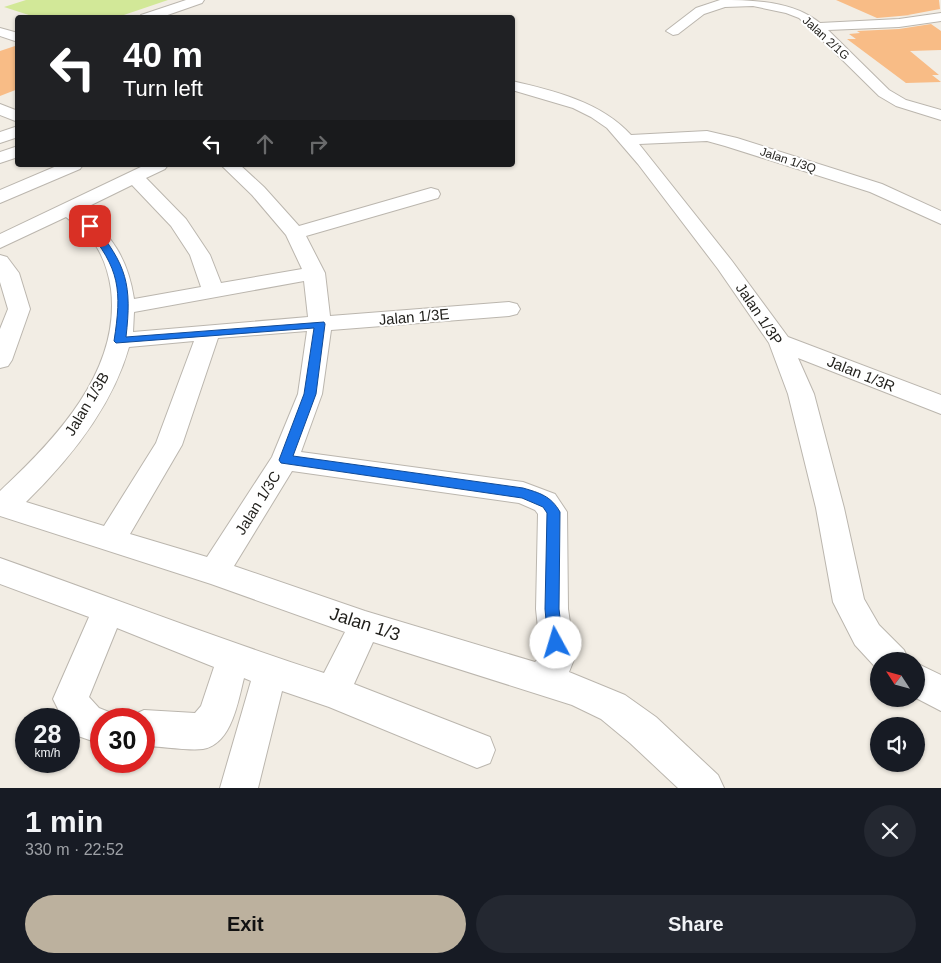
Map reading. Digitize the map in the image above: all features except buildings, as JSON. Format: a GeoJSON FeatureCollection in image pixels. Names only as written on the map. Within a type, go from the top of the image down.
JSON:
{"type":"FeatureCollection","features":[{"type":"Feature","properties":{"kind":"street"},"geometry":{"type":"LineString","coordinates":[[153,15],[198,0]]}},
{"type":"Feature","properties":{"kind":"street","name":"Jalan 2/1G"},"geometry":{"type":"LineString","coordinates":[[673,31],[700,11],[737,0],[772,5],[790,10],[802,15],[817,27],[884,93],[902,103],[941,115]]}},
{"type":"Feature","properties":{"kind":"street"},"geometry":{"type":"LineString","coordinates":[[174,8],[196,15]]}},
{"type":"Feature","properties":{"kind":"street"},"geometry":{"type":"LineString","coordinates":[[817,27],[899,23],[941,17]]}},
{"type":"Feature","properties":{"kind":"street"},"geometry":{"type":"LineString","coordinates":[[0,32],[15,37]]}},
{"type":"Feature","properties":{"kind":"street"},"geometry":{"type":"LineString","coordinates":[[0,42],[15,38]]}},
{"type":"Feature","properties":{"kind":"street","name":"Jalan 1/3P"},"geometry":{"type":"LineString","coordinates":[[515,86],[578,105],[597,114],[628,140],[725,265],[780,342],[801,394],[830,508],[849,602],[867,635],[883,652]]}},
{"type":"Feature","properties":{"kind":"street"},"geometry":{"type":"LineString","coordinates":[[0,104],[15,98]]}},
{"type":"Feature","properties":{"kind":"street"},"geometry":{"type":"LineString","coordinates":[[0,110],[15,115]]}},
{"type":"Feature","properties":{"kind":"street"},"geometry":{"type":"LineString","coordinates":[[0,138],[15,132]]}},
{"type":"Feature","properties":{"kind":"street","name":"Jalan 1/3Q"},"geometry":{"type":"LineString","coordinates":[[628,140],[707,136],[876,188],[941,218]]}},
{"type":"Feature","properties":{"kind":"street"},"geometry":{"type":"LineString","coordinates":[[0,158],[15,152]]}},
{"type":"Feature","properties":{"kind":"street"},"geometry":{"type":"LineString","coordinates":[[0,198],[70,167]]}},
{"type":"Feature","properties":{"kind":"street"},"geometry":{"type":"LineString","coordinates":[[0,242],[155,167]]}},
{"type":"Feature","properties":{"kind":"street","name":"Jalan 1/3C"},"geometry":{"type":"LineString","coordinates":[[214,572],[286,460],[310,394],[320,324],[314,273],[295,233],[258,191],[232,167]]}},
{"type":"Feature","properties":{"kind":"street"},"geometry":{"type":"LineString","coordinates":[[135,177],[179,223],[200,255],[213,290]]}},
{"type":"Feature","properties":{"kind":"street"},"geometry":{"type":"LineString","coordinates":[[295,233],[431,194]]}},
{"type":"Feature","properties":{"kind":"street","name":"Jalan 1/3B"},"geometry":{"type":"LineString","coordinates":[[2,506],[48,462],[82,418],[104,381],[120,341],[124,307],[121,277],[108,249],[90,226],[68,209]]}},
{"type":"Feature","properties":{"kind":"street"},"geometry":{"type":"LineString","coordinates":[[0,262],[8,273],[18,309],[0,360]]}},
{"type":"Feature","properties":{"kind":"street"},"geometry":{"type":"LineString","coordinates":[[124,307],[314,273]]}},
{"type":"Feature","properties":{"kind":"street","name":"Jalan 1/3E"},"geometry":{"type":"LineString","coordinates":[[120,341],[209,332],[509,309]]}},
{"type":"Feature","properties":{"kind":"street"},"geometry":{"type":"LineString","coordinates":[[111,540],[169,445],[209,332]]}},
{"type":"Feature","properties":{"kind":"street","name":"Jalan 1/3R"},"geometry":{"type":"LineString","coordinates":[[780,342],[941,406]]}},
{"type":"Feature","properties":{"kind":"street"},"geometry":{"type":"LineString","coordinates":[[286,460],[512,492],[539,498],[550,506],[553,512],[552,609],[558,657],[555,665],[541,680]]}},
{"type":"Feature","properties":{"kind":"street","name":"Jalan 1/3"},"geometry":{"type":"LineString","coordinates":[[2,506],[214,572],[365,625],[578,691],[613,707],[643,730],[705,788]]}},
{"type":"Feature","properties":{"kind":"street"},"geometry":{"type":"LineString","coordinates":[[0,571],[108,610],[233,659],[332,692],[477,750]]}},
{"type":"Feature","properties":{"kind":"street"},"geometry":{"type":"LineString","coordinates":[[90,722],[79,715],[71,699],[108,610]]}},
{"type":"Feature","properties":{"kind":"street"},"geometry":{"type":"LineString","coordinates":[[332,692],[365,625]]}},
{"type":"Feature","properties":{"kind":"street"},"geometry":{"type":"LineString","coordinates":[[155,729],[203,731],[216,716],[233,659]]}},
{"type":"Feature","properties":{"kind":"street"},"geometry":{"type":"LineString","coordinates":[[239,788],[270,672]]}},
{"type":"Feature","properties":{"kind":"street"},"geometry":{"type":"LineString","coordinates":[[925,684],[941,694]]}},
{"type":"Feature","properties":{"kind":"green space"},"geometry":{"type":"Polygon","coordinates":[[[26,0],[168,0],[124,15],[29,15],[4,7],[26,0]]]}},
{"type":"Feature","properties":{"kind":"route"},"geometry":{"type":"LineString","coordinates":[[90,226],[108,249],[121,277],[124,307],[120,341],[320,324],[310,394],[286,460],[523,493],[539,498],[548,504],[553,512],[552,609],[556,643]]}}]}
